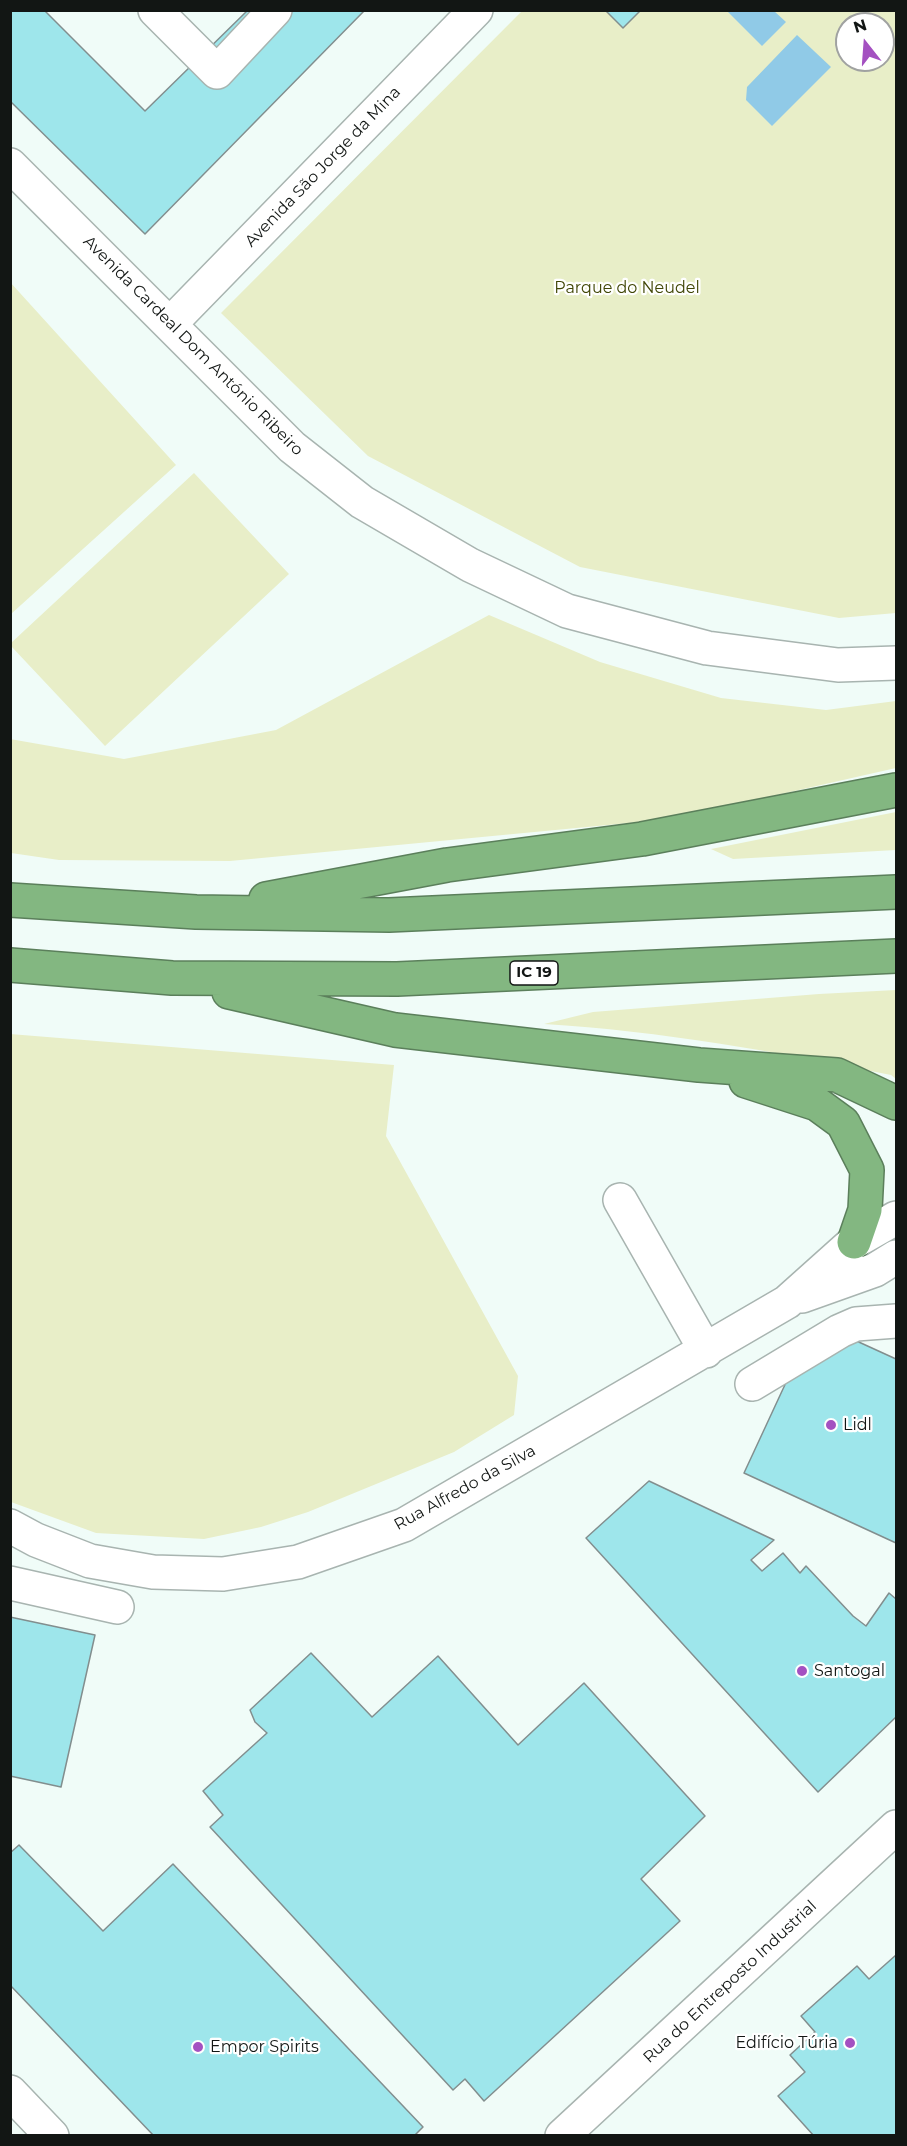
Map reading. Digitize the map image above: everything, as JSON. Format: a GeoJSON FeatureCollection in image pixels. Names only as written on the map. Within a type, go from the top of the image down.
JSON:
{"type":"FeatureCollection","features":[{"type":"Feature","properties":{"kind":"highway"},"geometry":{"type":"LineString","coordinates":[[196,912],[447,865],[642,839],[897,790]]}},
{"type":"Feature","properties":{"kind":"highway"},"geometry":{"type":"LineString","coordinates":[[10,900],[196,912],[389,915],[897,892]]}},
{"type":"Feature","properties":{"kind":"highway","name":"IC 19"},"geometry":{"type":"LineString","coordinates":[[10,965],[172,978],[397,979],[897,956]]}},
{"type":"Feature","properties":{"kind":"highway"},"geometry":{"type":"LineString","coordinates":[[172,978],[395,1030],[699,1065],[837,1075],[897,1103]]}},
{"type":"Feature","properties":{"kind":"highway"},"geometry":{"type":"LineString","coordinates":[[699,1065],[817,1104],[843,1123],[867,1170],[865,1210],[854,1242]]}},
{"type":"Feature","properties":{"kind":"street"},"geometry":{"type":"LineString","coordinates":[[155,10],[217,72],[275,10]]}},
{"type":"Feature","properties":{"kind":"street","name":"Avenida São Jorge da Mina"},"geometry":{"type":"LineString","coordinates":[[170,324],[460,16]]}},
{"type":"Feature","properties":{"kind":"street","name":"Avenida Cardeal Dom António Ribeiro"},"geometry":{"type":"LineString","coordinates":[[10,165],[292,447],[362,502],[470,565],[567,611],[707,648],[838,665],[897,663]]}},
{"type":"Feature","properties":{"kind":"street"},"geometry":{"type":"LineString","coordinates":[[620,1200],[706,1351]]}},
{"type":"Feature","properties":{"kind":"street","name":"Rua Alfredo da Silva"},"geometry":{"type":"LineString","coordinates":[[10,1526],[36,1540],[90,1561],[153,1572],[223,1574],[297,1562],[404,1525],[787,1302],[854,1242],[897,1218]]}},
{"type":"Feature","properties":{"kind":"street","name":"Rua Alfredo da Silva"},"geometry":{"type":"LineString","coordinates":[[787,1302],[875,1270],[897,1257]]}},
{"type":"Feature","properties":{"kind":"street"},"geometry":{"type":"LineString","coordinates":[[752,1384],[840,1331],[856,1324],[897,1321]]}},
{"type":"Feature","properties":{"kind":"street"},"geometry":{"type":"LineString","coordinates":[[10,1583],[117,1608]]}},
{"type":"Feature","properties":{"kind":"street","name":"Rua do Entreposto Industrial"},"geometry":{"type":"LineString","coordinates":[[562,2136],[897,1827]]}},
{"type":"Feature","properties":{"kind":"street"},"geometry":{"type":"LineString","coordinates":[[10,2092],[52,2136]]}},
{"type":"Feature","properties":{"kind":"green space","name":"Parque do Neudel"},"geometry":{"type":"Polygon","coordinates":[[[522,11],[896,11],[896,613],[839,618],[580,567],[368,456],[221,313],[522,11]]]}},
{"type":"Feature","properties":{"kind":"green space"},"geometry":{"type":"Polygon","coordinates":[[[10,282],[176,465],[11,614],[10,614],[10,282]]]}},
{"type":"Feature","properties":{"kind":"green space"},"geometry":{"type":"Polygon","coordinates":[[[194,473],[289,574],[105,746],[11,646],[11,643],[194,473]]]}},
{"type":"Feature","properties":{"kind":"green space"},"geometry":{"type":"Polygon","coordinates":[[[489,615],[600,662],[721,698],[826,710],[896,701],[896,768],[671,819],[230,861],[59,860],[11,853],[10,739],[124,759],[276,730],[489,615]]]}},
{"type":"Feature","properties":{"kind":"green space"},"geometry":{"type":"Polygon","coordinates":[[[896,812],[896,850],[733,859],[711,849],[896,812]]]}},
{"type":"Feature","properties":{"kind":"green space"},"geometry":{"type":"Polygon","coordinates":[[[896,990],[896,1079],[891,1075],[719,1044],[632,1032],[544,1024],[593,1012],[896,990]]]}},
{"type":"Feature","properties":{"kind":"green space"},"geometry":{"type":"Polygon","coordinates":[[[10,1034],[394,1065],[386,1136],[518,1376],[514,1415],[454,1452],[308,1512],[261,1527],[204,1539],[96,1533],[11,1502],[10,1034]]]}},
{"type":"Feature","properties":{"kind":"water"},"geometry":{"type":"Polygon","coordinates":[[[727,11],[774,11],[786,22],[762,46],[727,11]]]}},
{"type":"Feature","properties":{"kind":"water"},"geometry":{"type":"Polygon","coordinates":[[[797,35],[831,67],[772,126],[746,100],[747,87],[797,35]]]}},
{"type":"Feature","properties":{"kind":"building"},"geometry":{"type":"Polygon","coordinates":[[[10,10],[44,10],[145,111],[248,10],[365,10],[145,234],[10,101],[10,10]]]}},
{"type":"Feature","properties":{"kind":"building"},"geometry":{"type":"Polygon","coordinates":[[[605,10],[641,10],[623,28],[605,10]]]}},
{"type":"Feature","properties":{"kind":"building","name":"Lidl"},"geometry":{"type":"Polygon","coordinates":[[[850,1338],[896,1359],[896,1543],[744,1473],[789,1376],[850,1338]]]}},
{"type":"Feature","properties":{"kind":"building","name":"Santogal"},"geometry":{"type":"Polygon","coordinates":[[[649,1481],[774,1540],[751,1560],[762,1571],[783,1553],[800,1573],[806,1566],[853,1616],[866,1626],[889,1593],[896,1599],[896,1717],[818,1792],[586,1538],[649,1481]]]}},
{"type":"Feature","properties":{"kind":"building"},"geometry":{"type":"Polygon","coordinates":[[[10,1617],[95,1635],[61,1787],[10,1776],[10,1617]]]}},
{"type":"Feature","properties":{"kind":"building"},"geometry":{"type":"Polygon","coordinates":[[[311,1653],[372,1717],[438,1656],[518,1745],[584,1683],[705,1816],[641,1879],[680,1921],[484,2101],[465,2079],[453,2090],[210,1827],[223,1815],[203,1791],[267,1733],[255,1722],[250,1710],[311,1653]]]}},
{"type":"Feature","properties":{"kind":"building"},"geometry":{"type":"Polygon","coordinates":[[[19,1845],[103,1931],[173,1864],[423,2127],[414,2136],[154,2136],[10,1985],[10,1853],[19,1845]]]}},
{"type":"Feature","properties":{"kind":"building","name":"Edifício Túria"},"geometry":{"type":"Polygon","coordinates":[[[896,1955],[896,2136],[814,2136],[778,2096],[805,2072],[790,2055],[815,2032],[801,2016],[857,1966],[869,1979],[896,1955]]]}},
{"type":"Feature","properties":{"kind":"place","name":"Lidl"},"geometry":{"type":"Point","coordinates":[831,1425]}},
{"type":"Feature","properties":{"kind":"place","name":"Santogal"},"geometry":{"type":"Point","coordinates":[802,1671]}},
{"type":"Feature","properties":{"kind":"place","name":"Edifício Túria"},"geometry":{"type":"Point","coordinates":[850,2043]}},
{"type":"Feature","properties":{"kind":"place","name":"Empor Spirits"},"geometry":{"type":"Point","coordinates":[198,2047]}}]}
